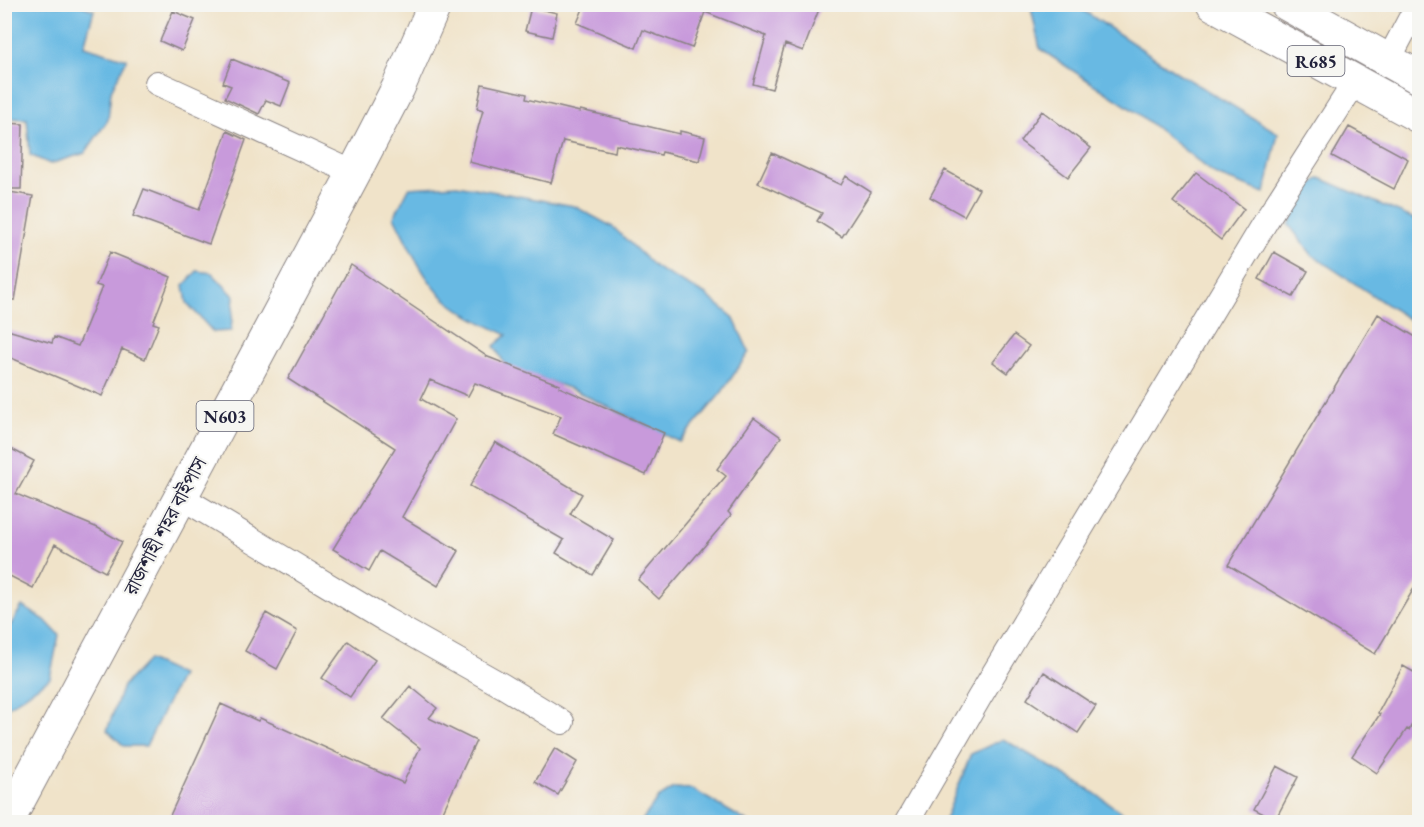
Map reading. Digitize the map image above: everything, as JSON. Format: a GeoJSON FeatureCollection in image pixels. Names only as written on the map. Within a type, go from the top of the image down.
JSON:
{"type":"FeatureCollection","features":[{"type":"Feature","properties":{"kind":"main road","name":"রাজশাহী শহর বাইপাস"},"geometry":{"type":"LineString","coordinates":[[7,822],[399,88],[435,4]]}},
{"type":"Feature","properties":{"kind":"main road","name":"R685"},"geometry":{"type":"LineString","coordinates":[[1213,4],[1419,117]]}},
{"type":"Feature","properties":{"kind":"main road","name":"R685"},"geometry":{"type":"LineString","coordinates":[[1287,4],[1419,78]]}},
{"type":"Feature","properties":{"kind":"street"},"geometry":{"type":"LineString","coordinates":[[1388,61],[1418,4]]}},
{"type":"Feature","properties":{"kind":"street"},"geometry":{"type":"LineString","coordinates":[[907,822],[1269,216],[1355,82]]}},
{"type":"Feature","properties":{"kind":"street"},"geometry":{"type":"LineString","coordinates":[[158,83],[354,172]]}},
{"type":"Feature","properties":{"kind":"street"},"geometry":{"type":"LineString","coordinates":[[181,497],[562,722]]}},
{"type":"Feature","properties":{"kind":"water"},"geometry":{"type":"Polygon","coordinates":[[[5,4],[80,5],[94,10],[84,46],[127,59],[111,91],[108,120],[85,153],[50,164],[30,155],[27,119],[5,118],[5,4]]]}},
{"type":"Feature","properties":{"kind":"water"},"geometry":{"type":"Polygon","coordinates":[[[1036,5],[1075,5],[1178,73],[1278,133],[1265,193],[1216,175],[1136,112],[1040,49],[1031,8],[1036,5]]]}},
{"type":"Feature","properties":{"kind":"water"},"geometry":{"type":"Polygon","coordinates":[[[1320,178],[1419,221],[1419,326],[1312,255],[1289,225],[1306,189],[1320,178]]]}},
{"type":"Feature","properties":{"kind":"water"},"geometry":{"type":"Polygon","coordinates":[[[457,185],[574,206],[613,227],[656,268],[706,295],[733,317],[749,352],[722,392],[680,442],[574,390],[506,366],[494,346],[507,335],[466,314],[435,289],[394,217],[409,188],[457,185]]]}},
{"type":"Feature","properties":{"kind":"water"},"geometry":{"type":"Polygon","coordinates":[[[197,271],[212,273],[234,296],[231,331],[213,332],[187,303],[184,285],[197,271]]]}},
{"type":"Feature","properties":{"kind":"water"},"geometry":{"type":"Polygon","coordinates":[[[22,606],[45,620],[59,635],[50,678],[5,709],[5,634],[22,606]]]}},
{"type":"Feature","properties":{"kind":"water"},"geometry":{"type":"Polygon","coordinates":[[[148,660],[181,675],[146,746],[124,746],[107,730],[123,686],[148,660]]]}},
{"type":"Feature","properties":{"kind":"water"},"geometry":{"type":"Polygon","coordinates":[[[1003,739],[1090,790],[1135,822],[944,822],[971,754],[1003,739]]]}},
{"type":"Feature","properties":{"kind":"water"},"geometry":{"type":"Polygon","coordinates":[[[674,788],[692,789],[748,822],[641,822],[658,798],[674,788]]]}},
{"type":"Feature","properties":{"kind":"building"},"geometry":{"type":"Polygon","coordinates":[[[585,4],[821,4],[803,51],[785,44],[772,89],[753,84],[766,36],[705,12],[692,48],[643,30],[636,48],[577,23],[585,4]]]}},
{"type":"Feature","properties":{"kind":"building"},"geometry":{"type":"Polygon","coordinates":[[[531,7],[557,13],[552,37],[525,31],[531,7]]]}},
{"type":"Feature","properties":{"kind":"building"},"geometry":{"type":"Polygon","coordinates":[[[173,11],[195,20],[182,51],[160,41],[173,11]]]}},
{"type":"Feature","properties":{"kind":"building"},"geometry":{"type":"Polygon","coordinates":[[[232,59],[290,83],[281,106],[266,100],[259,114],[225,98],[231,86],[223,83],[232,59]]]}},
{"type":"Feature","properties":{"kind":"building"},"geometry":{"type":"Polygon","coordinates":[[[482,84],[527,94],[526,99],[580,112],[580,110],[680,134],[680,131],[705,137],[699,161],[662,152],[661,155],[616,145],[615,152],[563,141],[551,183],[469,162],[483,110],[477,108],[482,84]]]}},
{"type":"Feature","properties":{"kind":"building"},"geometry":{"type":"Polygon","coordinates":[[[1042,111],[1091,148],[1068,177],[1020,141],[1042,111]]]}},
{"type":"Feature","properties":{"kind":"building"},"geometry":{"type":"Polygon","coordinates":[[[4,123],[23,124],[21,189],[4,189],[4,123]]]}},
{"type":"Feature","properties":{"kind":"building"},"geometry":{"type":"Polygon","coordinates":[[[1349,127],[1408,159],[1394,189],[1332,156],[1349,127]]]}},
{"type":"Feature","properties":{"kind":"building"},"geometry":{"type":"Polygon","coordinates":[[[227,131],[246,140],[209,244],[133,216],[144,189],[199,210],[227,131]]]}},
{"type":"Feature","properties":{"kind":"building"},"geometry":{"type":"Polygon","coordinates":[[[772,153],[841,185],[846,176],[871,192],[842,237],[817,221],[822,213],[758,183],[772,153]]]}},
{"type":"Feature","properties":{"kind":"building"},"geometry":{"type":"Polygon","coordinates":[[[945,170],[979,189],[964,216],[930,197],[945,170]]]}},
{"type":"Feature","properties":{"kind":"building"},"geometry":{"type":"Polygon","coordinates":[[[1196,173],[1244,209],[1221,240],[1173,202],[1196,173]]]}},
{"type":"Feature","properties":{"kind":"building"},"geometry":{"type":"Polygon","coordinates":[[[4,191],[33,196],[15,300],[4,300],[4,191]]]}},
{"type":"Feature","properties":{"kind":"building"},"geometry":{"type":"Polygon","coordinates":[[[110,252],[171,277],[153,323],[159,325],[145,359],[122,349],[102,396],[4,355],[4,329],[52,343],[54,337],[78,346],[102,287],[96,285],[110,252]]]}},
{"type":"Feature","properties":{"kind":"building"},"geometry":{"type":"Polygon","coordinates":[[[1274,252],[1308,271],[1293,297],[1259,279],[1274,252]]]}},
{"type":"Feature","properties":{"kind":"building"},"geometry":{"type":"Polygon","coordinates":[[[351,265],[488,357],[560,385],[559,387],[664,433],[646,475],[553,434],[561,416],[475,383],[468,396],[430,380],[421,399],[456,419],[402,517],[459,551],[438,586],[380,551],[369,571],[333,549],[395,448],[288,379],[351,265]]]}},
{"type":"Feature","properties":{"kind":"building"},"geometry":{"type":"Polygon","coordinates":[[[1378,314],[1419,339],[1419,580],[1375,654],[1228,565],[1378,314]]]}},
{"type":"Feature","properties":{"kind":"building"},"geometry":{"type":"Polygon","coordinates":[[[1014,335],[1029,346],[1008,373],[993,362],[1014,335]]]}},
{"type":"Feature","properties":{"kind":"building"},"geometry":{"type":"Polygon","coordinates":[[[754,418],[781,437],[728,512],[731,515],[659,599],[638,580],[726,476],[717,469],[754,418]]]}},
{"type":"Feature","properties":{"kind":"building"},"geometry":{"type":"Polygon","coordinates":[[[495,442],[582,494],[570,514],[614,540],[593,575],[556,553],[564,540],[470,486],[495,442]]]}},
{"type":"Feature","properties":{"kind":"building"},"geometry":{"type":"Polygon","coordinates":[[[4,445],[34,461],[16,494],[98,528],[122,542],[105,572],[55,544],[33,588],[4,573],[4,445]]]}},
{"type":"Feature","properties":{"kind":"building"},"geometry":{"type":"Polygon","coordinates":[[[266,613],[297,631],[277,669],[245,651],[266,613]]]}},
{"type":"Feature","properties":{"kind":"building"},"geometry":{"type":"Polygon","coordinates":[[[348,641],[375,660],[350,697],[322,678],[348,641]]]}},
{"type":"Feature","properties":{"kind":"building"},"geometry":{"type":"Polygon","coordinates":[[[1403,666],[1419,675],[1419,711],[1409,730],[1407,729],[1377,773],[1352,756],[1380,714],[1378,713],[1403,666]]]}},
{"type":"Feature","properties":{"kind":"building"},"geometry":{"type":"Polygon","coordinates":[[[1044,672],[1096,706],[1078,733],[1027,699],[1044,672]]]}},
{"type":"Feature","properties":{"kind":"building"},"geometry":{"type":"Polygon","coordinates":[[[410,686],[437,708],[429,718],[476,741],[438,822],[167,822],[221,704],[258,721],[260,718],[403,783],[420,748],[383,719],[410,686]]]}},
{"type":"Feature","properties":{"kind":"building"},"geometry":{"type":"Polygon","coordinates":[[[555,748],[577,762],[558,795],[535,782],[555,748]]]}},
{"type":"Feature","properties":{"kind":"building"},"geometry":{"type":"Polygon","coordinates":[[[1277,766],[1298,777],[1275,820],[1254,809],[1277,766]]]}}]}
